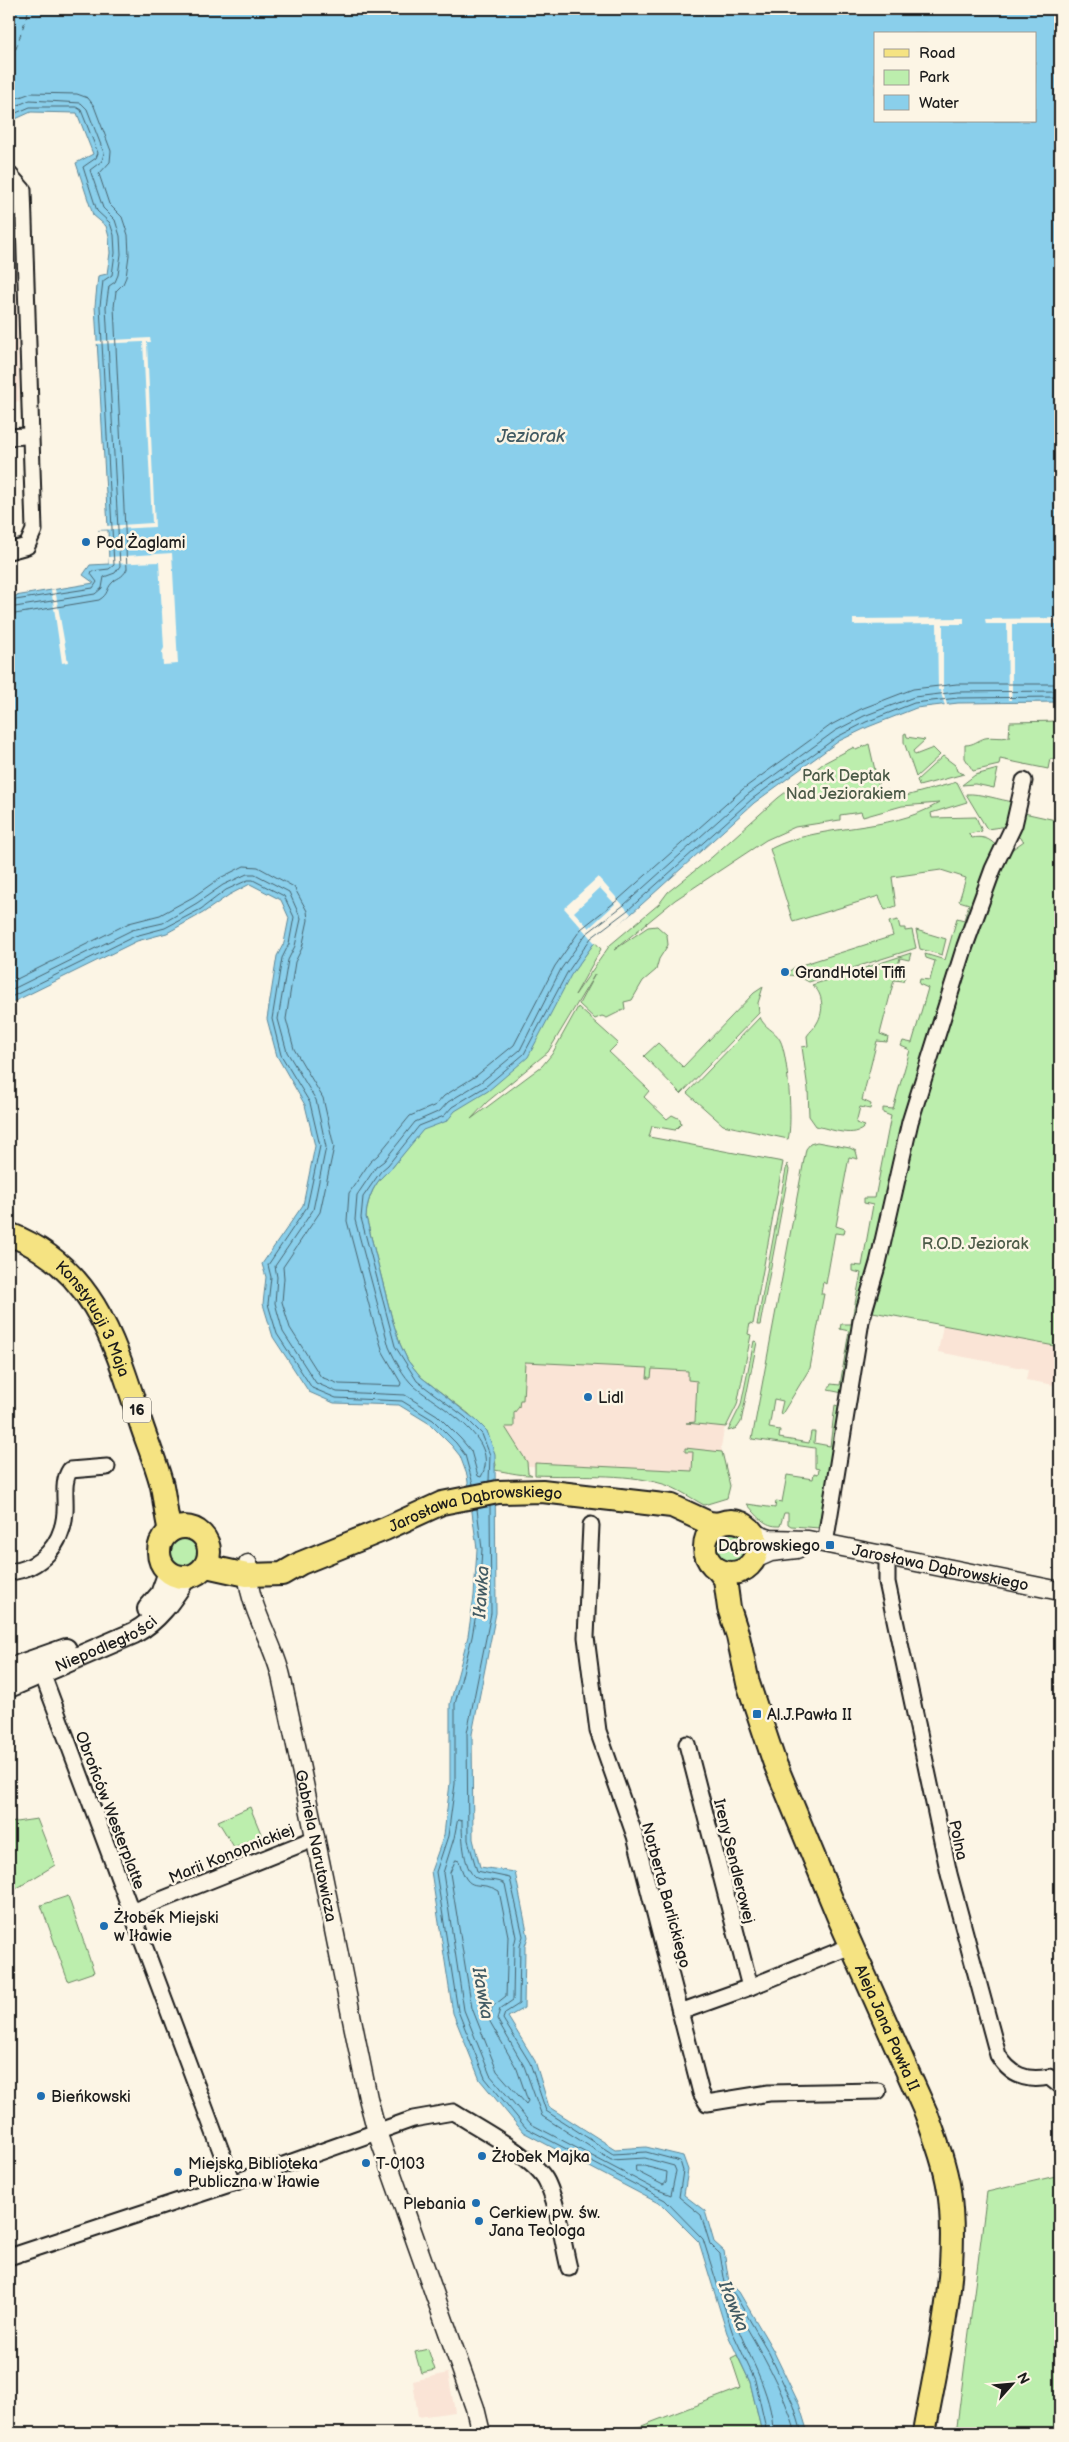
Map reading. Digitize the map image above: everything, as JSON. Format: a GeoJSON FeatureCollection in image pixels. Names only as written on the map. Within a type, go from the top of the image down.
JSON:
{"type":"FeatureCollection","features":[{"type":"Feature","properties":{"kind":"main road","name":"Konstytucji 3 Maja"},"geometry":{"type":"LineString","coordinates":[[9,1234],[45,1254],[60,1265],[86,1292],[96,1306],[110,1334],[125,1375],[177,1529]]}},
{"type":"Feature","properties":{"kind":"main road","name":"Jarosława Dąbrowskiego"},"geometry":{"type":"LineString","coordinates":[[208,1559],[247,1570],[282,1574],[301,1563],[385,1529],[442,1503],[459,1498],[511,1491],[564,1493],[672,1506],[709,1523],[718,1524]]}},
{"type":"Feature","properties":{"kind":"main road","name":"Jarosława Dąbrowskiego"},"geometry":{"type":"LineString","coordinates":[[655,1505],[671,1517],[695,1529],[705,1543]]}},
{"type":"Feature","properties":{"kind":"main road"},"geometry":{"type":"LineString","coordinates":[[725,1521],[739,1522],[751,1529],[755,1534],[758,1547],[749,1565],[726,1573],[718,1570],[708,1558],[705,1543],[708,1535],[718,1524],[725,1521]]}},
{"type":"Feature","properties":{"kind":"main road"},"geometry":{"type":"LineString","coordinates":[[194,1528],[208,1542],[208,1559],[200,1572],[178,1575],[162,1565],[159,1547],[163,1538],[177,1529],[194,1528]]}},
{"type":"Feature","properties":{"kind":"main road","name":"Aleja Jana Pawła II"},"geometry":{"type":"LineString","coordinates":[[738,1636],[740,1579],[749,1565]]}},
{"type":"Feature","properties":{"kind":"main road","name":"Aleja Jana Pawła II"},"geometry":{"type":"LineString","coordinates":[[718,1570],[725,1579],[729,1608],[753,1698],[774,1761],[851,1946],[926,2113],[938,2144],[949,2189],[952,2227],[949,2284],[924,2433]]}},
{"type":"Feature","properties":{"kind":"main road","name":"Niepodległości"},"geometry":{"type":"LineString","coordinates":[[9,1668],[50,1656],[132,1621],[155,1603],[178,1575]]}},
{"type":"Feature","properties":{"kind":"main road","name":"Niepodległości"},"geometry":{"type":"LineString","coordinates":[[9,1688],[134,1634],[149,1624],[161,1613],[178,1575]]}},
{"type":"Feature","properties":{"kind":"street"},"geometry":{"type":"LineString","coordinates":[[9,174],[23,190],[34,530],[26,546],[9,551]]}},
{"type":"Feature","properties":{"kind":"street"},"geometry":{"type":"LineString","coordinates":[[9,437],[25,436]]}},
{"type":"Feature","properties":{"kind":"street"},"geometry":{"type":"LineString","coordinates":[[823,1544],[861,1321],[878,1263],[910,1122],[965,946],[993,869],[1014,825],[1024,782]]}},
{"type":"Feature","properties":{"kind":"street"},"geometry":{"type":"LineString","coordinates":[[9,1572],[23,1571],[42,1560],[56,1545],[65,1514],[65,1478],[70,1470],[107,1467]]}},
{"type":"Feature","properties":{"kind":"street","name":"Norberta Barlickiego"},"geometry":{"type":"LineString","coordinates":[[591,1525],[586,1637],[598,1731],[635,1836],[700,2093],[707,2103],[769,2093],[878,2090]]}},
{"type":"Feature","properties":{"kind":"street","name":"Jarosława Dąbrowskiego"},"geometry":{"type":"LineString","coordinates":[[755,1534],[770,1539],[808,1540],[887,1554],[1060,1592]]}},
{"type":"Feature","properties":{"kind":"street","name":"Jarosława Dąbrowskiego"},"geometry":{"type":"LineString","coordinates":[[749,1565],[771,1552],[807,1548],[823,1544]]}},
{"type":"Feature","properties":{"kind":"street","name":"Polna"},"geometry":{"type":"LineString","coordinates":[[887,1554],[887,1582],[949,1874],[998,2055],[1005,2066],[1014,2073],[1025,2078],[1049,2077],[1060,2086]]}},
{"type":"Feature","properties":{"kind":"street","name":"Gabriela Narutowicza"},"geometry":{"type":"LineString","coordinates":[[247,1570],[251,1597],[271,1642],[279,1670],[316,1838],[368,2098],[377,2132],[475,2408],[481,2433]]}},
{"type":"Feature","properties":{"kind":"street","name":"Obrońców Westerplatte"},"geometry":{"type":"LineString","coordinates":[[42,1673],[233,2183]]}},
{"type":"Feature","properties":{"kind":"street","name":"Ireny Sendlerowej"},"geometry":{"type":"LineString","coordinates":[[687,1744],[750,1987]]}},
{"type":"Feature","properties":{"kind":"street","name":"Marii Konopnickiej"},"geometry":{"type":"LineString","coordinates":[[131,1912],[316,1838]]}},
{"type":"Feature","properties":{"kind":"street"},"geometry":{"type":"LineString","coordinates":[[680,2012],[750,1987],[851,1946]]}},
{"type":"Feature","properties":{"kind":"street"},"geometry":{"type":"LineString","coordinates":[[9,2257],[233,2183],[413,2119],[453,2112],[535,2166],[546,2181],[553,2199],[569,2268]]}},
{"type":"Feature","properties":{"kind":"shaded area"},"geometry":{"type":"Polygon","coordinates":[[[9,189],[13,193],[19,401],[14,402],[14,411],[9,412],[9,189]]]}},
{"type":"Feature","properties":{"kind":"shaded area"},"geometry":{"type":"Polygon","coordinates":[[[943,1325],[1060,1347],[1060,1386],[1026,1380],[1028,1369],[938,1352],[943,1325]]]}},
{"type":"Feature","properties":{"kind":"shaded area"},"geometry":{"type":"Polygon","coordinates":[[[517,1355],[745,1367],[737,1405],[724,1430],[721,1447],[730,1486],[618,1471],[528,1466],[505,1427],[514,1427],[517,1355]]]}},
{"type":"Feature","properties":{"kind":"shaded area"},"geometry":{"type":"Polygon","coordinates":[[[448,2373],[455,2412],[418,2417],[413,2381],[448,2373]]]}},
{"type":"Feature","properties":{"kind":"green space"},"geometry":{"type":"Polygon","coordinates":[[[1060,721],[1060,760],[1050,759],[1048,769],[1000,759],[999,765],[973,771],[965,758],[965,745],[988,737],[1009,737],[1010,722],[1060,721]]]}},
{"type":"Feature","properties":{"kind":"green space"},"geometry":{"type":"Polygon","coordinates":[[[906,733],[907,737],[925,740],[913,751],[915,755],[933,748],[940,755],[916,777],[904,742],[904,734],[906,733]]]}},
{"type":"Feature","properties":{"kind":"green space","name":"Park Deptak Nad Jeziorakiem"},"geometry":{"type":"Polygon","coordinates":[[[869,744],[880,792],[888,790],[891,800],[957,782],[967,802],[931,813],[932,818],[976,817],[982,831],[968,834],[972,838],[988,839],[996,846],[988,867],[843,1393],[828,1390],[831,1384],[840,1385],[849,1331],[840,1329],[841,1324],[851,1324],[861,1273],[852,1271],[852,1265],[862,1266],[873,1205],[864,1203],[864,1198],[875,1198],[891,1116],[883,1113],[883,1108],[893,1109],[910,1050],[901,1046],[903,1041],[912,1043],[928,988],[919,984],[920,979],[930,980],[935,961],[926,958],[925,954],[945,960],[957,918],[964,920],[969,904],[959,901],[966,878],[941,870],[892,877],[896,906],[885,910],[879,896],[793,922],[770,849],[811,835],[898,819],[919,813],[939,803],[902,806],[863,817],[861,812],[840,815],[840,820],[795,827],[766,840],[675,900],[614,950],[648,927],[657,926],[667,935],[668,945],[659,959],[656,970],[643,981],[632,1000],[624,1002],[625,1009],[607,1018],[602,1016],[595,1019],[579,1004],[595,974],[548,1052],[487,1102],[471,1119],[542,1066],[552,1054],[578,1007],[618,1043],[609,1052],[648,1089],[649,1091],[644,1097],[667,1119],[672,1115],[680,1119],[681,1124],[675,1130],[652,1126],[649,1137],[783,1162],[753,1324],[750,1323],[748,1334],[751,1335],[737,1405],[726,1427],[686,1423],[695,1422],[697,1381],[688,1380],[688,1371],[652,1369],[651,1378],[647,1378],[648,1368],[525,1362],[523,1400],[520,1400],[519,1407],[514,1413],[514,1427],[505,1427],[527,1462],[528,1473],[532,1475],[494,1470],[496,1465],[487,1431],[469,1414],[421,1377],[408,1361],[400,1344],[366,1217],[370,1196],[376,1184],[391,1169],[422,1130],[542,1011],[595,942],[601,949],[575,995],[610,945],[659,904],[668,892],[712,857],[778,798],[824,763],[854,747],[856,750],[869,744]]]}},
{"type":"Feature","properties":{"kind":"green space"},"geometry":{"type":"Polygon","coordinates":[[[943,756],[955,765],[957,771],[964,774],[919,786],[917,780],[943,756]]]}},
{"type":"Feature","properties":{"kind":"green space"},"geometry":{"type":"Polygon","coordinates":[[[998,769],[994,788],[975,784],[962,785],[975,775],[998,769]]]}},
{"type":"Feature","properties":{"kind":"green space"},"geometry":{"type":"Polygon","coordinates":[[[966,794],[1014,802],[1008,826],[987,829],[966,794]]]}},
{"type":"Feature","properties":{"kind":"green space","name":"R.O.D. Jeziorak"},"geometry":{"type":"Polygon","coordinates":[[[1024,813],[1060,821],[1060,1347],[873,1312],[915,1124],[999,871],[1007,853],[1024,841],[1016,835],[1024,813]]]}},
{"type":"Feature","properties":{"kind":"green space"},"geometry":{"type":"Polygon","coordinates":[[[898,920],[900,928],[905,928],[905,931],[912,930],[916,948],[809,982],[787,973],[795,967],[893,936],[889,922],[898,920]]]}},
{"type":"Feature","properties":{"kind":"green space"},"geometry":{"type":"Polygon","coordinates":[[[916,930],[946,939],[942,955],[920,949],[916,930]]]}},
{"type":"Feature","properties":{"kind":"green space"},"geometry":{"type":"Polygon","coordinates":[[[911,953],[909,960],[900,958],[896,972],[905,976],[903,981],[894,980],[880,1034],[888,1037],[887,1042],[877,1041],[862,1100],[871,1104],[870,1109],[860,1107],[856,1123],[865,1126],[861,1130],[849,1133],[816,1126],[809,1116],[808,1089],[802,1047],[808,1046],[807,1036],[816,1025],[822,1008],[819,993],[812,985],[911,953]]]}},
{"type":"Feature","properties":{"kind":"green space"},"geometry":{"type":"Polygon","coordinates":[[[763,987],[758,1003],[759,1013],[681,1094],[644,1056],[658,1043],[683,1067],[754,993],[763,987]]]}},
{"type":"Feature","properties":{"kind":"green space"},"geometry":{"type":"Polygon","coordinates":[[[760,1017],[764,1024],[778,1037],[783,1048],[790,1105],[788,1139],[723,1125],[687,1093],[760,1017]]]}},
{"type":"Feature","properties":{"kind":"green space"},"geometry":{"type":"Polygon","coordinates":[[[817,1142],[850,1148],[856,1151],[858,1159],[849,1157],[836,1226],[845,1229],[844,1234],[835,1233],[826,1284],[823,1282],[821,1294],[824,1294],[810,1368],[782,1414],[780,1414],[783,1401],[774,1399],[769,1428],[780,1430],[779,1438],[809,1443],[811,1432],[815,1432],[814,1443],[830,1446],[835,1405],[841,1407],[820,1528],[791,1526],[788,1524],[788,1513],[784,1513],[780,1526],[774,1526],[761,1520],[747,1504],[775,1508],[776,1501],[782,1502],[787,1475],[813,1479],[814,1473],[818,1474],[819,1469],[815,1468],[815,1448],[752,1439],[806,1149],[810,1144],[817,1142]]]}},
{"type":"Feature","properties":{"kind":"green space"},"geometry":{"type":"Polygon","coordinates":[[[787,1164],[789,1170],[760,1325],[757,1325],[787,1164]]]}},
{"type":"Feature","properties":{"kind":"green space"},"geometry":{"type":"Polygon","coordinates":[[[754,1341],[757,1342],[741,1422],[737,1428],[728,1431],[741,1405],[754,1341]]]}},
{"type":"Feature","properties":{"kind":"green space"},"geometry":{"type":"Polygon","coordinates":[[[685,1448],[722,1452],[730,1486],[727,1498],[704,1505],[673,1488],[647,1480],[616,1476],[535,1475],[535,1463],[692,1471],[693,1452],[685,1452],[685,1448]]]}},
{"type":"Feature","properties":{"kind":"green space"},"geometry":{"type":"Polygon","coordinates":[[[731,1530],[743,1535],[748,1547],[743,1559],[731,1564],[719,1559],[714,1547],[719,1535],[731,1530]]]}},
{"type":"Feature","properties":{"kind":"green space"},"geometry":{"type":"Polygon","coordinates":[[[184,1537],[195,1541],[199,1552],[195,1563],[184,1567],[173,1563],[169,1552],[173,1541],[184,1537]]]}},
{"type":"Feature","properties":{"kind":"green space"},"geometry":{"type":"Polygon","coordinates":[[[250,1807],[262,1836],[234,1847],[218,1821],[250,1807]]]}},
{"type":"Feature","properties":{"kind":"green space"},"geometry":{"type":"Polygon","coordinates":[[[37,1819],[55,1865],[9,1893],[9,1823],[37,1819]]]}},
{"type":"Feature","properties":{"kind":"green space"},"geometry":{"type":"Polygon","coordinates":[[[68,1896],[94,1972],[68,1981],[41,1905],[68,1896]]]}},
{"type":"Feature","properties":{"kind":"green space"},"geometry":{"type":"Polygon","coordinates":[[[1060,2175],[1060,2433],[956,2433],[987,2192],[1060,2175]]]}},
{"type":"Feature","properties":{"kind":"green space"},"geometry":{"type":"Polygon","coordinates":[[[428,2349],[435,2370],[421,2373],[415,2352],[428,2349]]]}},
{"type":"Feature","properties":{"kind":"green space"},"geometry":{"type":"Polygon","coordinates":[[[737,2355],[750,2382],[762,2433],[571,2433],[639,2427],[741,2388],[731,2358],[737,2355]]]}},
{"type":"Feature","properties":{"kind":"water","name":"Jeziorak"},"geometry":{"type":"Polygon","coordinates":[[[9,9],[1060,9],[1060,702],[958,703],[916,708],[839,741],[754,803],[631,914],[595,942],[571,975],[528,1057],[488,1091],[455,1111],[447,1121],[423,1130],[376,1184],[370,1196],[366,1217],[392,1319],[408,1361],[421,1377],[487,1431],[495,1454],[496,1613],[472,1734],[473,1839],[480,1867],[515,1872],[528,1937],[525,1946],[524,2008],[508,2017],[535,2061],[549,2107],[615,2149],[646,2147],[683,2156],[688,2170],[684,2195],[705,2211],[714,2242],[724,2251],[729,2282],[739,2292],[773,2350],[799,2404],[808,2433],[762,2433],[750,2382],[727,2333],[699,2242],[662,2205],[523,2132],[480,2080],[453,2013],[431,1871],[444,1835],[450,1783],[450,1704],[468,1636],[474,1596],[477,1549],[467,1475],[460,1456],[452,1446],[430,1424],[399,1405],[334,1403],[309,1392],[273,1337],[263,1304],[266,1277],[262,1264],[303,1205],[315,1146],[305,1105],[277,1056],[267,1019],[277,956],[284,943],[289,918],[281,900],[250,884],[167,933],[137,941],[9,1004],[9,597],[94,583],[83,575],[90,565],[109,564],[108,530],[98,530],[108,527],[95,306],[98,276],[107,274],[110,253],[109,237],[106,226],[93,215],[76,163],[93,154],[77,113],[31,112],[9,122],[9,9]]]}},
{"type":"Feature","properties":{"kind":"pier"},"geometry":{"type":"Polygon","coordinates":[[[150,338],[151,342],[147,342],[155,527],[97,530],[97,527],[152,523],[143,342],[95,344],[94,341],[150,338]]]}},
{"type":"Feature","properties":{"kind":"pier"},"geometry":{"type":"Polygon","coordinates":[[[172,553],[178,664],[163,665],[162,652],[164,648],[159,562],[109,564],[108,557],[172,553]]]}},
{"type":"Feature","properties":{"kind":"pier"},"geometry":{"type":"Polygon","coordinates":[[[55,589],[68,662],[62,663],[51,590],[55,589]]]}},
{"type":"Feature","properties":{"kind":"pier"},"geometry":{"type":"Polygon","coordinates":[[[964,618],[964,624],[943,624],[943,690],[947,705],[945,706],[940,690],[938,690],[937,624],[853,625],[853,619],[964,618]]]}},
{"type":"Feature","properties":{"kind":"pier"},"geometry":{"type":"Polygon","coordinates":[[[1060,618],[1060,624],[1012,624],[1012,690],[1011,700],[1008,700],[1007,624],[986,624],[985,619],[1060,618]]]}},
{"type":"Feature","properties":{"kind":"pier"},"geometry":{"type":"Polygon","coordinates":[[[598,877],[631,914],[596,944],[564,908],[598,877]],[[600,888],[574,912],[589,928],[615,904],[600,888]]]}},
{"type":"Feature","properties":{"kind":"ferry route"},"geometry":{"type":"LineString","coordinates":[[9,70],[29,9]]}},
{"type":"Feature","properties":{"kind":"place","name":"Pod Żaglami"},"geometry":{"type":"Point","coordinates":[86,542]}},
{"type":"Feature","properties":{"kind":"place","name":"GrandHotel Tiffi"},"geometry":{"type":"Point","coordinates":[785,972]}},
{"type":"Feature","properties":{"kind":"place","name":"Lidl"},"geometry":{"type":"Point","coordinates":[588,1397]}},
{"type":"Feature","properties":{"kind":"place","name":"Dąbrowskiego"},"geometry":{"type":"Point","coordinates":[830,1545]}},
{"type":"Feature","properties":{"kind":"place","name":"Al.J.Pawła II"},"geometry":{"type":"Point","coordinates":[757,1714]}},
{"type":"Feature","properties":{"kind":"place","name":"Żłobek Miejski w Iławie"},"geometry":{"type":"Point","coordinates":[104,1926]}},
{"type":"Feature","properties":{"kind":"place","name":"Bieńkowski"},"geometry":{"type":"Point","coordinates":[41,2096]}},
{"type":"Feature","properties":{"kind":"place","name":"Żłobek Majka"},"geometry":{"type":"Point","coordinates":[482,2156]}},
{"type":"Feature","properties":{"kind":"place","name":"T-0103"},"geometry":{"type":"Point","coordinates":[366,2163]}},
{"type":"Feature","properties":{"kind":"place","name":"Miejska Biblioteka Publiczna w Iławie"},"geometry":{"type":"Point","coordinates":[178,2172]}},
{"type":"Feature","properties":{"kind":"place","name":"Plebania"},"geometry":{"type":"Point","coordinates":[476,2203]}},
{"type":"Feature","properties":{"kind":"place","name":"Cerkiew pw. św. Jana Teologa"},"geometry":{"type":"Point","coordinates":[479,2221]}},
{"type":"Feature","properties":{"kind":"water label","name":"Iławka"},"geometry":{"type":"Point","coordinates":[481,1592]}},
{"type":"Feature","properties":{"kind":"water label","name":"Iławka"},"geometry":{"type":"Point","coordinates":[483,1993]}},
{"type":"Feature","properties":{"kind":"water label","name":"Iławka"},"geometry":{"type":"Point","coordinates":[734,2306]}}]}
